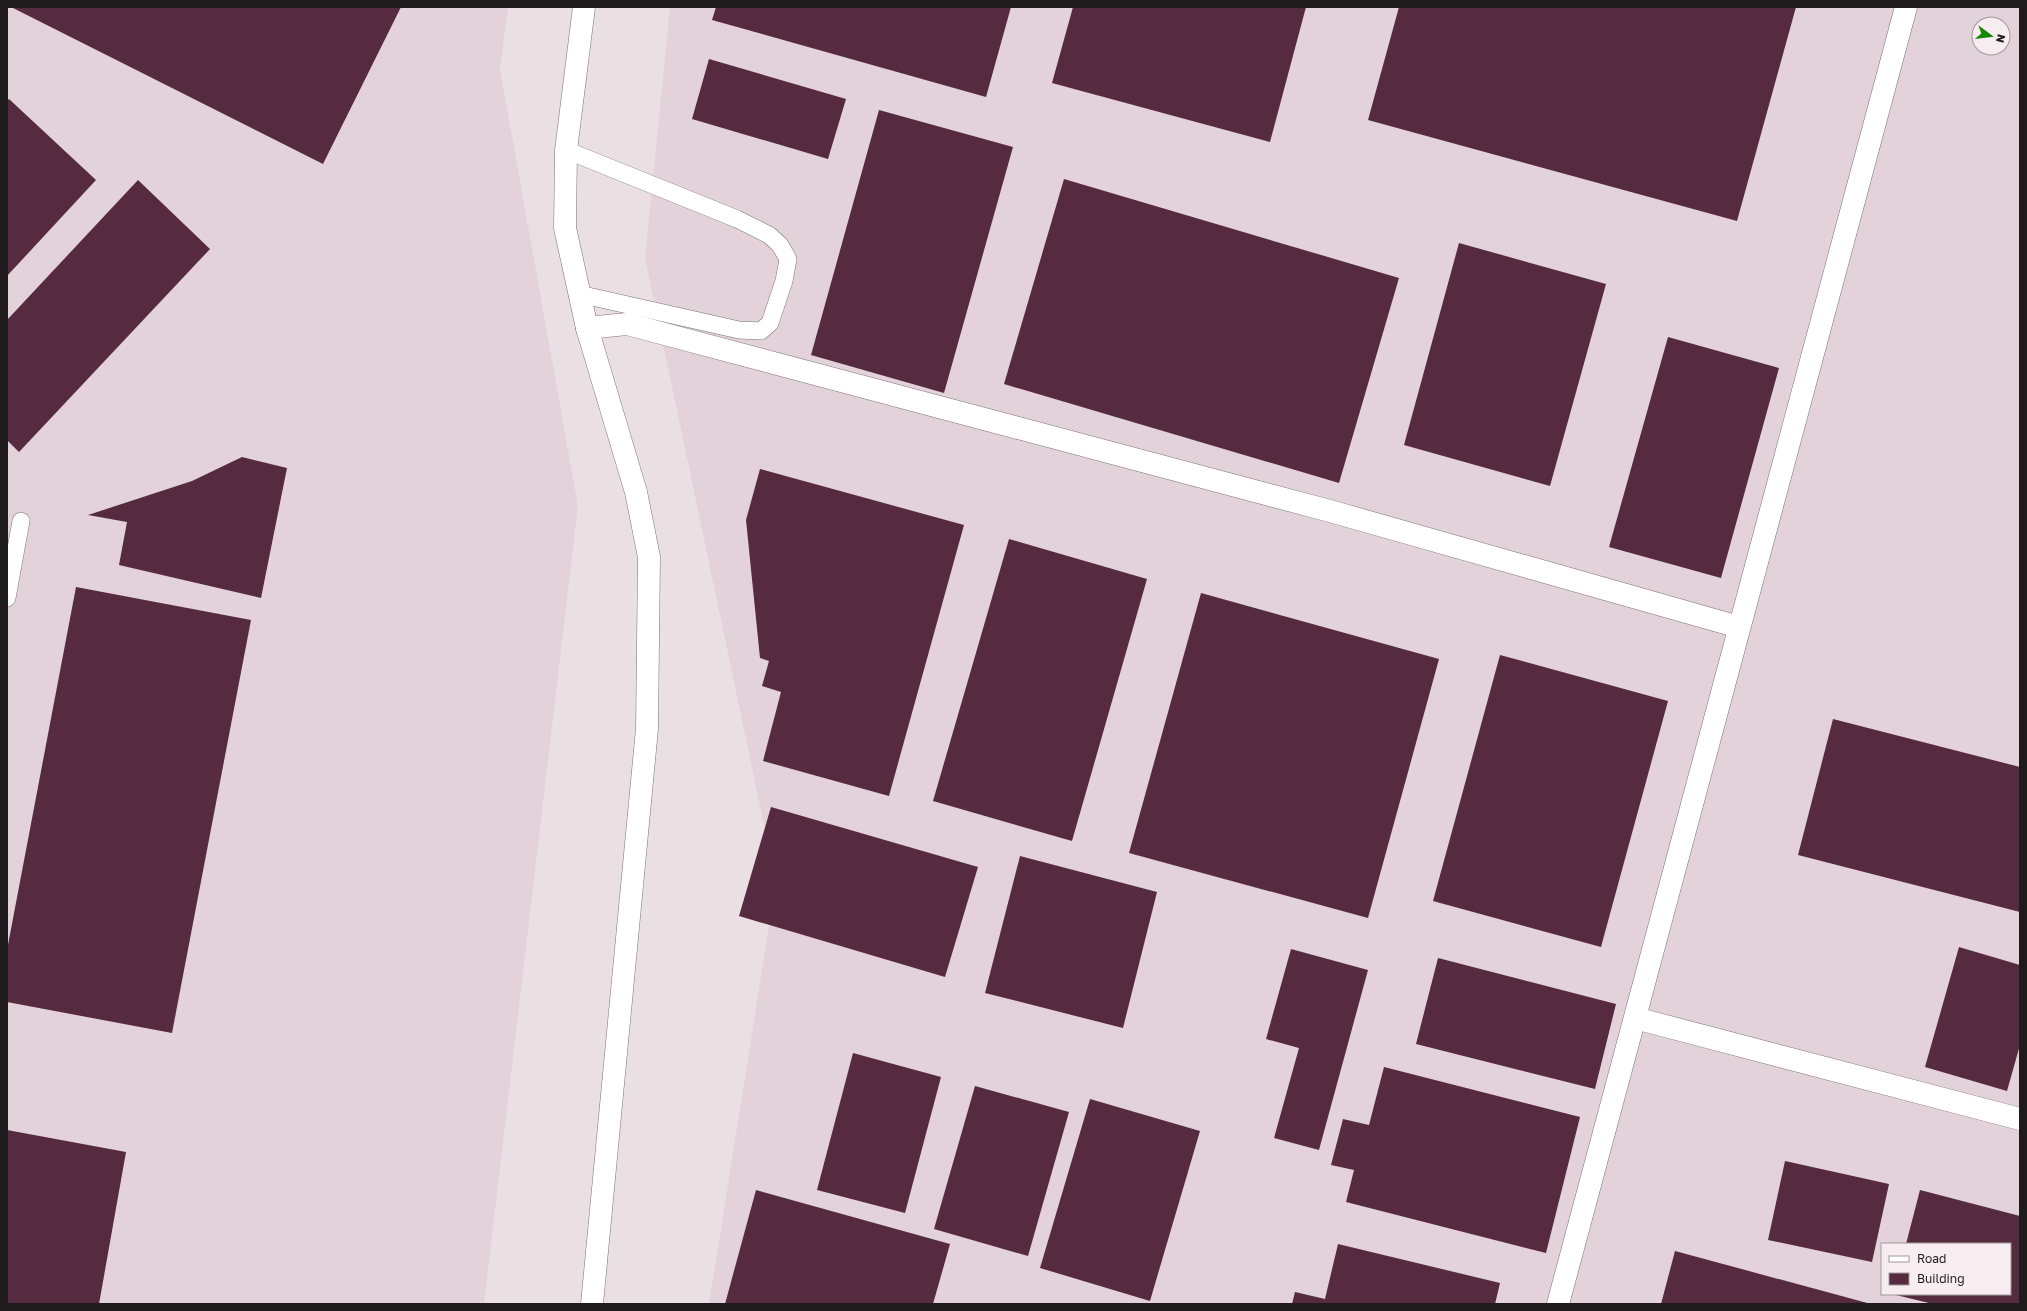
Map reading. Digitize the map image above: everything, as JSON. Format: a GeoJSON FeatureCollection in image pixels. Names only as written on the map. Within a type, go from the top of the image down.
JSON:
{"type":"FeatureCollection","features":[{"type":"Feature","properties":{"kind":"street"},"geometry":{"type":"LineString","coordinates":[[584,7],[566,150],[565,228],[587,328],[636,492],[649,557],[647,729],[592,1304]]}},
{"type":"Feature","properties":{"kind":"street"},"geometry":{"type":"LineString","coordinates":[[1558,1304],[1906,7]]}},
{"type":"Feature","properties":{"kind":"street"},"geometry":{"type":"LineString","coordinates":[[587,328],[627,324],[1330,511],[1739,627]]}},
{"type":"Feature","properties":{"kind":"street"},"geometry":{"type":"LineString","coordinates":[[1635,1018],[2020,1119]]}},
{"type":"Feature","properties":{"kind":"lane"},"geometry":{"type":"LineString","coordinates":[[566,150],[757,228],[770,235],[780,245],[788,259],[784,281],[770,323],[761,331],[739,330],[579,294]]}},
{"type":"Feature","properties":{"kind":"lane"},"geometry":{"type":"LineString","coordinates":[[7,598],[21,521]]}},
{"type":"Feature","properties":{"kind":"shaded area"},"geometry":{"type":"Polygon","coordinates":[[[7,7],[508,7],[500,69],[578,506],[484,1304],[7,1304],[7,7]]]}},
{"type":"Feature","properties":{"kind":"shaded area"},"geometry":{"type":"Polygon","coordinates":[[[670,7],[2020,7],[2020,1304],[709,1304],[776,882],[645,258],[670,7]]]}},
{"type":"Feature","properties":{"kind":"building"},"geometry":{"type":"Polygon","coordinates":[[[11,7],[401,7],[323,164],[11,7]]]}},
{"type":"Feature","properties":{"kind":"building"},"geometry":{"type":"Polygon","coordinates":[[[716,7],[1011,7],[986,97],[712,20],[716,7]]]}},
{"type":"Feature","properties":{"kind":"building"},"geometry":{"type":"Polygon","coordinates":[[[1073,7],[1306,7],[1270,142],[1052,83],[1073,7]]]}},
{"type":"Feature","properties":{"kind":"building"},"geometry":{"type":"Polygon","coordinates":[[[1399,7],[1796,7],[1737,221],[1368,120],[1399,7]]]}},
{"type":"Feature","properties":{"kind":"building"},"geometry":{"type":"Polygon","coordinates":[[[709,59],[846,99],[828,159],[692,119],[709,59]]]}},
{"type":"Feature","properties":{"kind":"building"},"geometry":{"type":"Polygon","coordinates":[[[9,99],[96,180],[7,276],[7,101],[9,99]]]}},
{"type":"Feature","properties":{"kind":"building"},"geometry":{"type":"Polygon","coordinates":[[[879,110],[1013,147],[944,393],[811,355],[879,110]]]}},
{"type":"Feature","properties":{"kind":"building"},"geometry":{"type":"Polygon","coordinates":[[[1064,179],[1399,278],[1339,483],[1004,384],[1064,179]]]}},
{"type":"Feature","properties":{"kind":"building"},"geometry":{"type":"Polygon","coordinates":[[[138,180],[210,249],[19,452],[7,440],[7,320],[138,180]]]}},
{"type":"Feature","properties":{"kind":"building"},"geometry":{"type":"Polygon","coordinates":[[[1459,243],[1606,284],[1550,486],[1404,445],[1459,243]]]}},
{"type":"Feature","properties":{"kind":"building"},"geometry":{"type":"Polygon","coordinates":[[[1668,337],[1779,368],[1721,578],[1609,547],[1668,337]]]}},
{"type":"Feature","properties":{"kind":"building"},"geometry":{"type":"Polygon","coordinates":[[[242,457],[287,468],[261,598],[119,565],[127,522],[88,515],[192,481],[242,457]]]}},
{"type":"Feature","properties":{"kind":"building"},"geometry":{"type":"Polygon","coordinates":[[[760,469],[964,525],[889,796],[763,761],[781,692],[762,686],[769,661],[760,658],[746,520],[760,469]]]}},
{"type":"Feature","properties":{"kind":"building"},"geometry":{"type":"Polygon","coordinates":[[[1009,539],[1147,579],[1072,841],[933,801],[1009,539]]]}},
{"type":"Feature","properties":{"kind":"building"},"geometry":{"type":"Polygon","coordinates":[[[76,587],[251,620],[172,1033],[7,1002],[7,950],[76,587]]]}},
{"type":"Feature","properties":{"kind":"building"},"geometry":{"type":"Polygon","coordinates":[[[1201,593],[1439,659],[1368,918],[1129,853],[1201,593]]]}},
{"type":"Feature","properties":{"kind":"building"},"geometry":{"type":"Polygon","coordinates":[[[1500,655],[1668,701],[1601,947],[1433,901],[1500,655]]]}},
{"type":"Feature","properties":{"kind":"building"},"geometry":{"type":"Polygon","coordinates":[[[1833,719],[2020,767],[2020,912],[1798,855],[1833,719]]]}},
{"type":"Feature","properties":{"kind":"building"},"geometry":{"type":"Polygon","coordinates":[[[771,807],[978,867],[945,977],[739,916],[771,807]]]}},
{"type":"Feature","properties":{"kind":"building"},"geometry":{"type":"Polygon","coordinates":[[[1020,856],[1157,892],[1123,1028],[985,993],[1020,856]]]}},
{"type":"Feature","properties":{"kind":"building"},"geometry":{"type":"Polygon","coordinates":[[[1959,947],[2020,965],[2020,1045],[2007,1091],[1925,1067],[1959,947]]]}},
{"type":"Feature","properties":{"kind":"building"},"geometry":{"type":"Polygon","coordinates":[[[1291,949],[1368,970],[1319,1150],[1274,1138],[1299,1048],[1266,1039],[1291,949]]]}},
{"type":"Feature","properties":{"kind":"building"},"geometry":{"type":"Polygon","coordinates":[[[1438,958],[1616,1004],[1595,1089],[1416,1044],[1438,958]]]}},
{"type":"Feature","properties":{"kind":"building"},"geometry":{"type":"Polygon","coordinates":[[[853,1053],[941,1077],[905,1213],[817,1190],[853,1053]]]}},
{"type":"Feature","properties":{"kind":"building"},"geometry":{"type":"Polygon","coordinates":[[[1384,1067],[1580,1117],[1546,1253],[1346,1202],[1354,1170],[1331,1165],[1343,1119],[1369,1125],[1384,1067]]]}},
{"type":"Feature","properties":{"kind":"building"},"geometry":{"type":"Polygon","coordinates":[[[975,1086],[1069,1112],[1028,1256],[934,1229],[975,1086]]]}},
{"type":"Feature","properties":{"kind":"building"},"geometry":{"type":"Polygon","coordinates":[[[1090,1099],[1200,1131],[1150,1301],[1040,1268],[1090,1099]]]}},
{"type":"Feature","properties":{"kind":"building"},"geometry":{"type":"Polygon","coordinates":[[[7,1130],[126,1152],[99,1304],[7,1304],[7,1130]]]}},
{"type":"Feature","properties":{"kind":"building"},"geometry":{"type":"Polygon","coordinates":[[[1785,1161],[1889,1184],[1872,1262],[1768,1240],[1785,1161]]]}},
{"type":"Feature","properties":{"kind":"building"},"geometry":{"type":"Polygon","coordinates":[[[756,1190],[950,1244],[933,1304],[725,1304],[756,1190]]]}},
{"type":"Feature","properties":{"kind":"building"},"geometry":{"type":"Polygon","coordinates":[[[1920,1190],[2020,1216],[2020,1304],[1933,1304],[1896,1295],[2011,1295],[2011,1243],[1906,1243],[1920,1190]]]}},
{"type":"Feature","properties":{"kind":"building"},"geometry":{"type":"Polygon","coordinates":[[[1338,1244],[1500,1283],[1495,1304],[1292,1304],[1295,1292],[1325,1299],[1338,1244]]]}},
{"type":"Feature","properties":{"kind":"building"},"geometry":{"type":"Polygon","coordinates":[[[1675,1251],[1871,1304],[1661,1304],[1675,1251]]]}}]}
